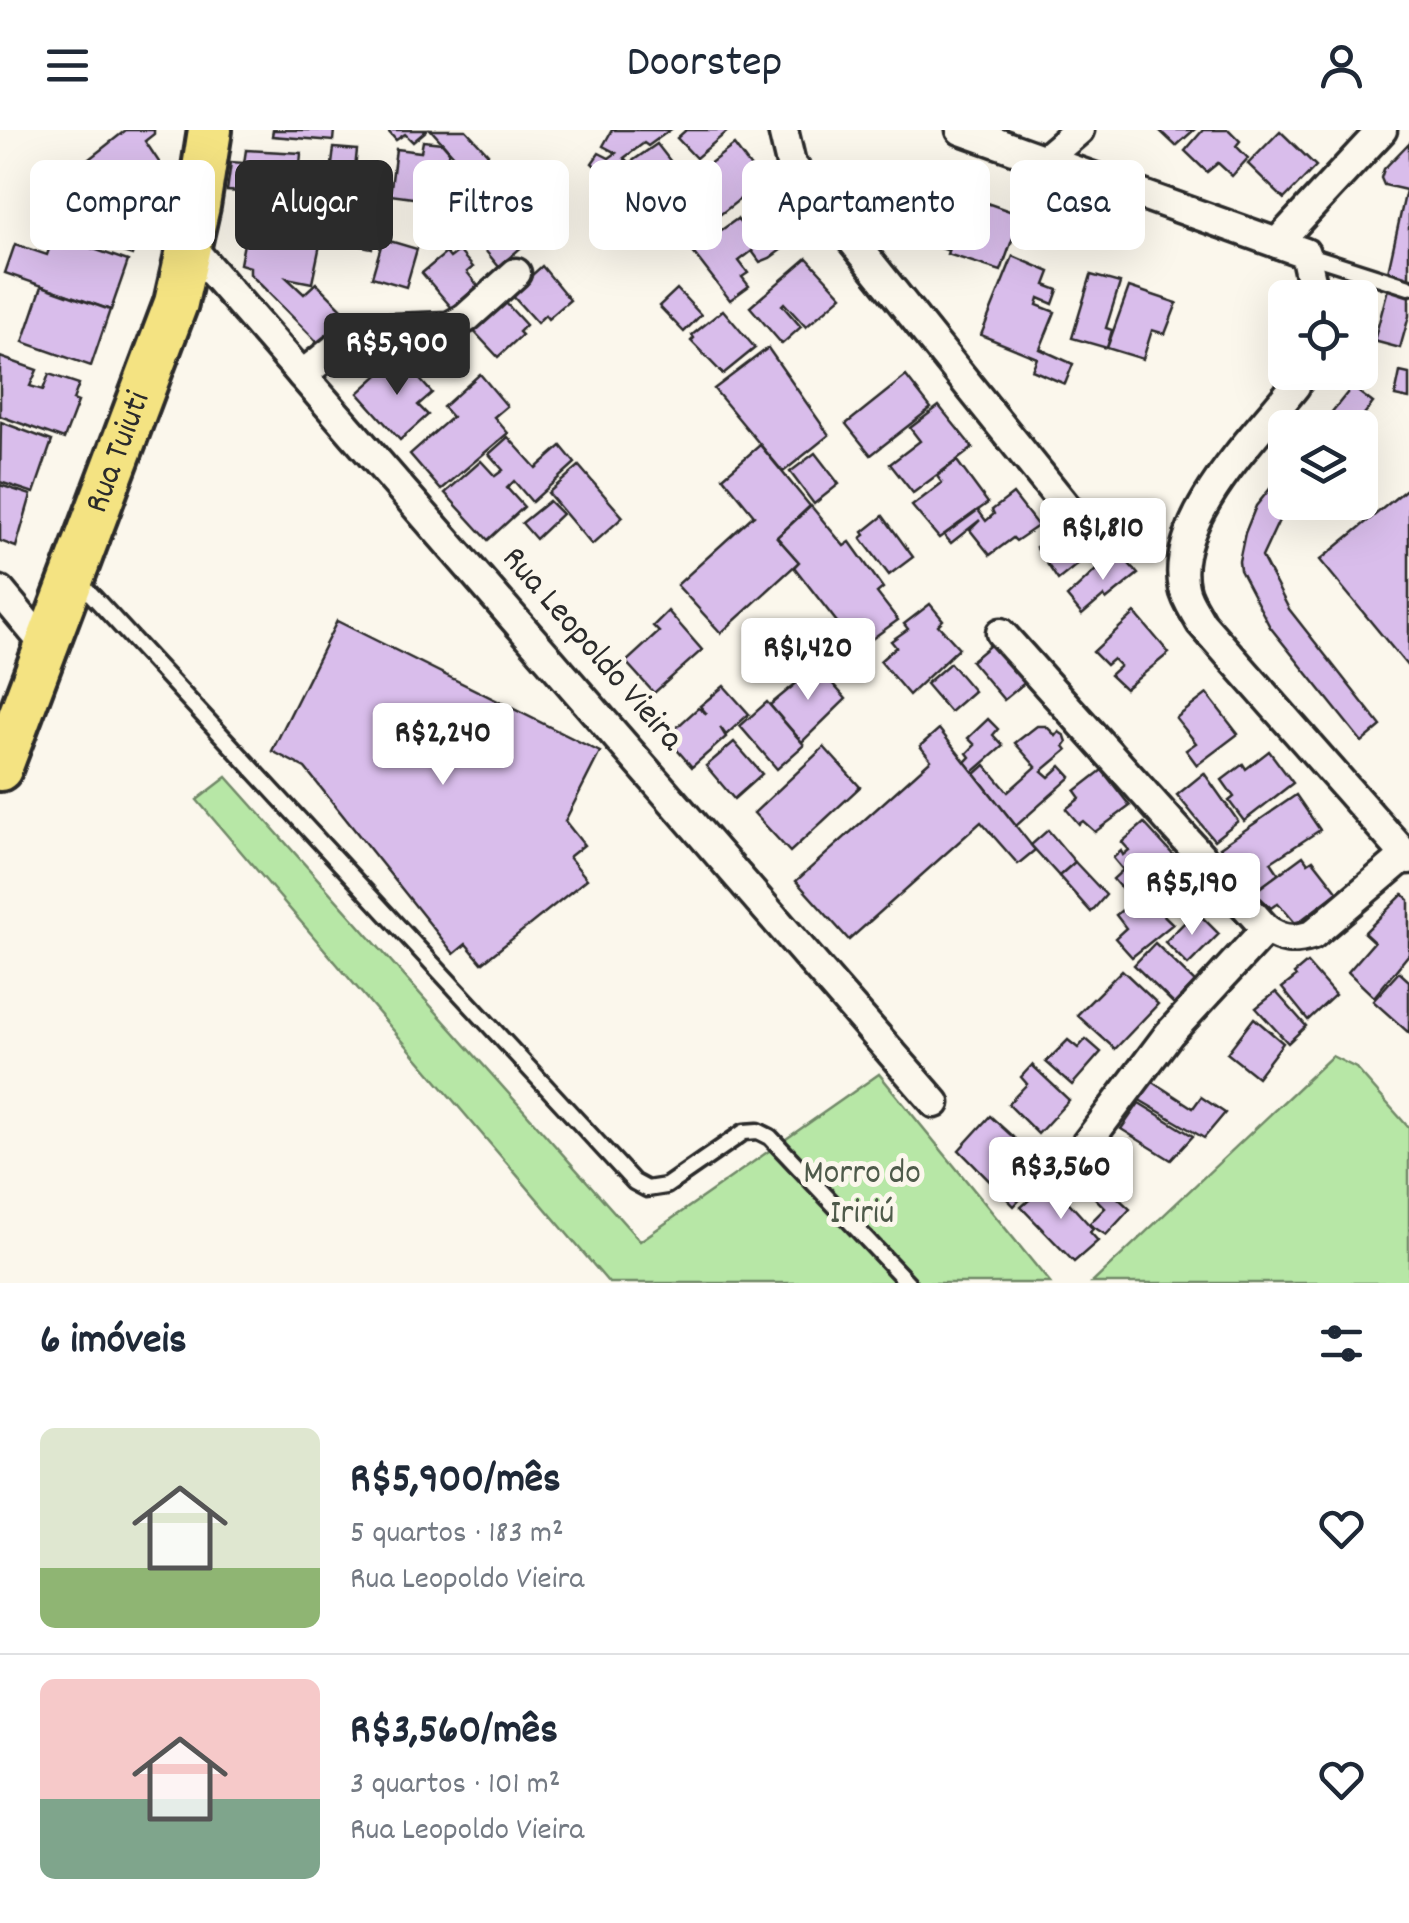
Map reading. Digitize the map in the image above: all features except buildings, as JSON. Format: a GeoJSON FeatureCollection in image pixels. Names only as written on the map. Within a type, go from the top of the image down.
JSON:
{"type":"FeatureCollection","features":[{"type":"Feature","properties":{"kind":"main road","name":"Rua Tuiuti"},"geometry":{"type":"LineString","coordinates":[[205,160],[210,130]]}},
{"type":"Feature","properties":{"kind":"main road","name":"Rua Tuiuti"},"geometry":{"type":"LineString","coordinates":[[0,769],[71,573],[161,348],[189,250]]}},
{"type":"Feature","properties":{"kind":"street"},"geometry":{"type":"LineString","coordinates":[[783,130],[791,164],[1067,508]]}},
{"type":"Feature","properties":{"kind":"street"},"geometry":{"type":"LineString","coordinates":[[962,130],[1044,160],[1079,130]]}},
{"type":"Feature","properties":{"kind":"street"},"geometry":{"type":"LineString","coordinates":[[1277,243],[1382,130]]}},
{"type":"Feature","properties":{"kind":"street"},"geometry":{"type":"LineString","coordinates":[[1145,196],[1306,254],[1311,280]]}},
{"type":"Feature","properties":{"kind":"street","name":"Rua Leopoldo Vieira"},"geometry":{"type":"LineString","coordinates":[[193,250],[935,1102]]}},
{"type":"Feature","properties":{"kind":"street"},"geometry":{"type":"LineString","coordinates":[[302,375],[351,336],[367,330],[450,327],[466,318],[516,272]]}},
{"type":"Feature","properties":{"kind":"street"},"geometry":{"type":"LineString","coordinates":[[1001,633],[1266,930],[1280,938],[1296,940],[1312,935],[1408,857],[1201,623],[1184,590],[1182,558],[1196,518],[1210,494],[1292,390]]}},
{"type":"Feature","properties":{"kind":"street"},"geometry":{"type":"LineString","coordinates":[[0,591],[45,645]]}},
{"type":"Feature","properties":{"kind":"street"},"geometry":{"type":"LineString","coordinates":[[1058,1180],[1169,1034],[1266,930]]}},
{"type":"Feature","properties":{"kind":"lane"},"geometry":{"type":"LineString","coordinates":[[1306,254],[1409,287]]}},
{"type":"Feature","properties":{"kind":"lane"},"geometry":{"type":"LineString","coordinates":[[71,573],[634,1182],[647,1189],[666,1186],[744,1132],[758,1130],[908,1283]]}},
{"type":"Feature","properties":{"kind":"green space","name":"Morro do Iririú"},"geometry":{"type":"Polygon","coordinates":[[[227,777],[640,1241],[879,1074],[1050,1283],[609,1283],[197,800],[227,777]]]}},
{"type":"Feature","properties":{"kind":"green space"},"geometry":{"type":"Polygon","coordinates":[[[1332,1056],[1356,1068],[1409,1128],[1409,1283],[1092,1283],[1332,1056]]]}}]}
